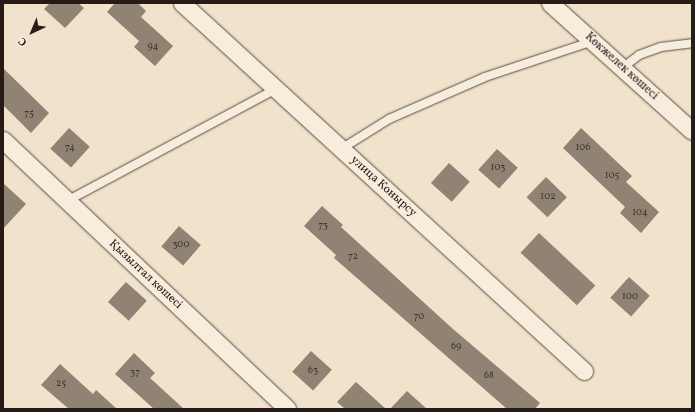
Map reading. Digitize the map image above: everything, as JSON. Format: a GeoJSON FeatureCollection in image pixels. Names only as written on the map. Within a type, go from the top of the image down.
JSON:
{"type":"FeatureCollection","features":[{"type":"Feature","properties":{"kind":"street","name":"Көкжелек көшесі"},"geometry":{"type":"LineString","coordinates":[[550,3],[692,131]]}},
{"type":"Feature","properties":{"kind":"street","name":"улица Конырсу"},"geometry":{"type":"LineString","coordinates":[[185,4],[584,371]]}},
{"type":"Feature","properties":{"kind":"street","name":"Қызылтал көшесі"},"geometry":{"type":"LineString","coordinates":[[3,140],[287,409]]}},
{"type":"Feature","properties":{"kind":"lane"},"geometry":{"type":"LineString","coordinates":[[341,148],[389,119],[485,77],[593,41]]}},
{"type":"Feature","properties":{"kind":"lane"},"geometry":{"type":"LineString","coordinates":[[622,68],[639,55],[661,47],[692,43]]}},
{"type":"Feature","properties":{"kind":"lane"},"geometry":{"type":"LineString","coordinates":[[67,201],[276,89]]}},
{"type":"Feature","properties":{"kind":"building"},"geometry":{"type":"Polygon","coordinates":[[[50,3],[78,3],[84,8],[65,28],[44,9],[50,3]]]}},
{"type":"Feature","properties":{"kind":"building"},"geometry":{"type":"Polygon","coordinates":[[[115,3],[138,3],[146,11],[141,17],[173,46],[155,66],[134,47],[139,41],[107,12],[115,3]]]}},
{"type":"Feature","properties":{"kind":"building"},"geometry":{"type":"Polygon","coordinates":[[[3,68],[49,113],[31,133],[3,105],[3,68]]]}},
{"type":"Feature","properties":{"kind":"building"},"geometry":{"type":"Polygon","coordinates":[[[69,128],[90,147],[71,168],[50,149],[69,128]]]}},
{"type":"Feature","properties":{"kind":"building"},"geometry":{"type":"Polygon","coordinates":[[[581,128],[632,176],[626,182],[659,212],[641,233],[620,213],[625,207],[563,148],[581,128]]]}},
{"type":"Feature","properties":{"kind":"building"},"geometry":{"type":"Polygon","coordinates":[[[497,149],[518,168],[499,189],[478,170],[497,149]]]}},
{"type":"Feature","properties":{"kind":"building"},"geometry":{"type":"Polygon","coordinates":[[[449,163],[470,182],[452,202],[431,183],[449,163]]]}},
{"type":"Feature","properties":{"kind":"building"},"geometry":{"type":"Polygon","coordinates":[[[546,177],[567,197],[547,217],[527,197],[546,177]]]}},
{"type":"Feature","properties":{"kind":"building"},"geometry":{"type":"Polygon","coordinates":[[[3,183],[26,204],[3,229],[3,183]]]}},
{"type":"Feature","properties":{"kind":"building"},"geometry":{"type":"Polygon","coordinates":[[[322,206],[343,225],[341,227],[453,329],[540,403],[535,409],[507,409],[334,258],[336,255],[304,226],[322,206]]]}},
{"type":"Feature","properties":{"kind":"building"},"geometry":{"type":"Polygon","coordinates":[[[179,226],[201,245],[183,265],[161,246],[179,226]]]}},
{"type":"Feature","properties":{"kind":"building"},"geometry":{"type":"Polygon","coordinates":[[[539,233],[595,286],[577,305],[521,253],[539,233]]]}},
{"type":"Feature","properties":{"kind":"building"},"geometry":{"type":"Polygon","coordinates":[[[629,277],[650,296],[631,317],[610,298],[629,277]]]}},
{"type":"Feature","properties":{"kind":"building"},"geometry":{"type":"Polygon","coordinates":[[[126,282],[147,301],[129,321],[108,302],[126,282]]]}},
{"type":"Feature","properties":{"kind":"building"},"geometry":{"type":"Polygon","coordinates":[[[311,351],[332,370],[313,391],[292,372],[311,351]]]}},
{"type":"Feature","properties":{"kind":"building"},"geometry":{"type":"Polygon","coordinates":[[[134,353],[155,373],[150,378],[184,409],[154,409],[115,374],[134,353]]]}},
{"type":"Feature","properties":{"kind":"building"},"geometry":{"type":"Polygon","coordinates":[[[60,364],[93,394],[96,390],[117,409],[69,409],[41,385],[60,364]]]}},
{"type":"Feature","properties":{"kind":"building"},"geometry":{"type":"Polygon","coordinates":[[[356,382],[386,409],[345,409],[337,402],[356,382]]]}},
{"type":"Feature","properties":{"kind":"building"},"geometry":{"type":"Polygon","coordinates":[[[407,391],[427,409],[390,409],[407,391]]]}}]}
